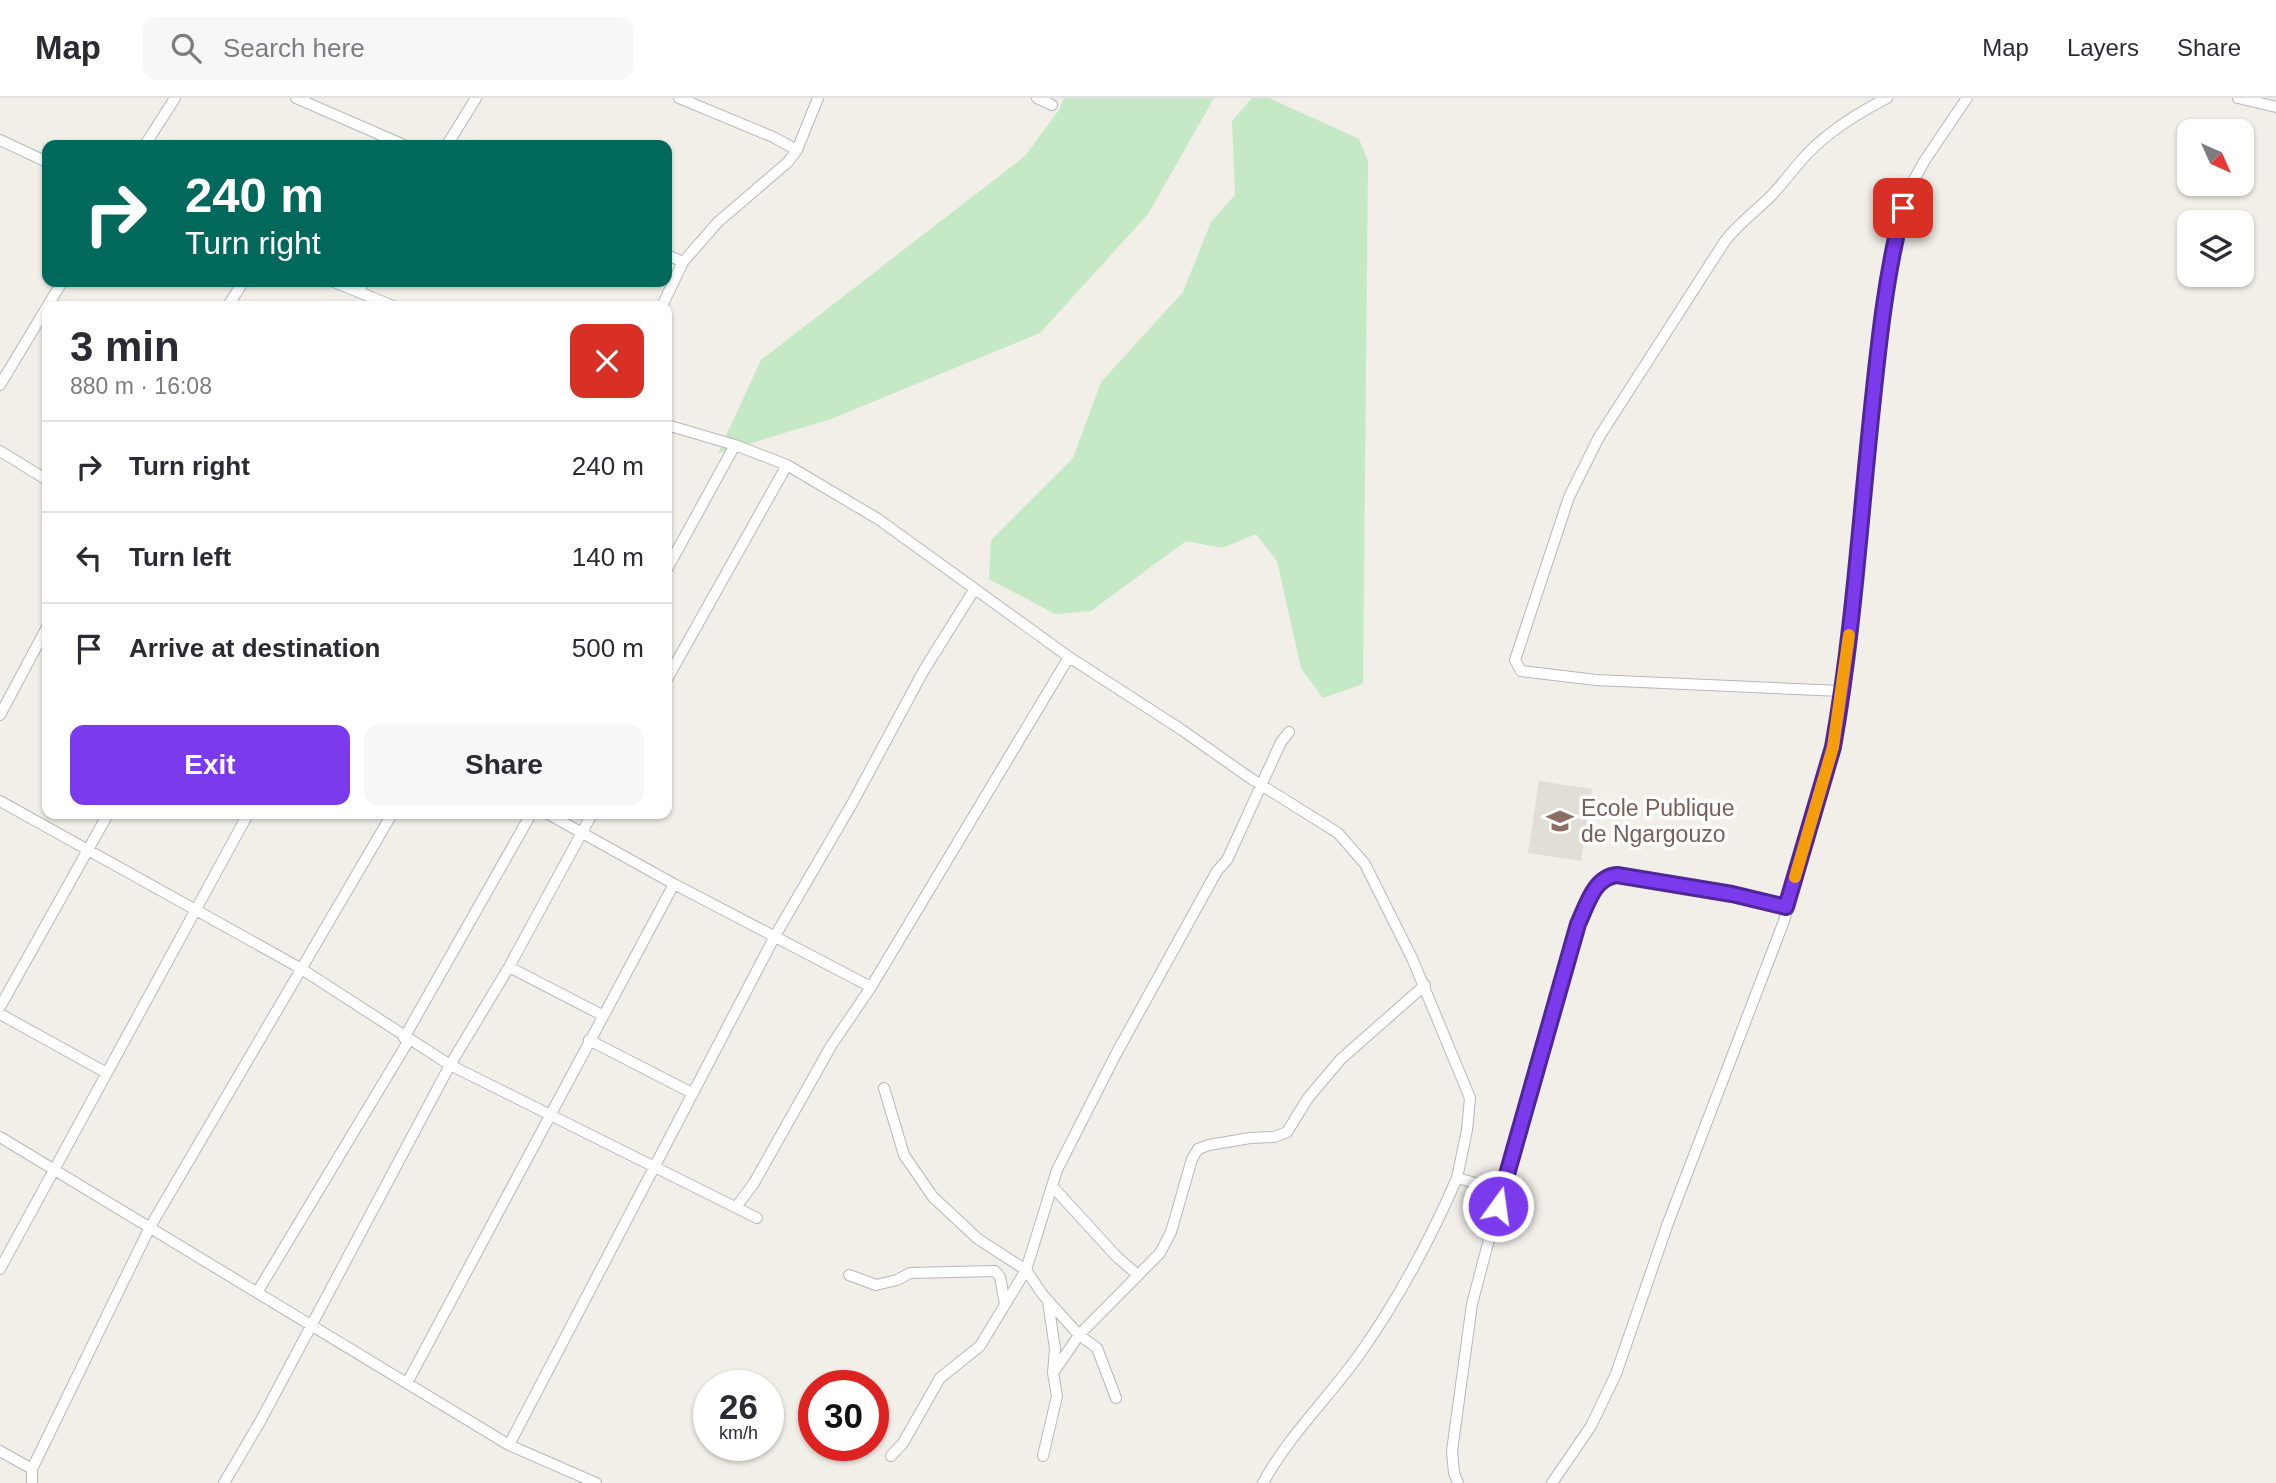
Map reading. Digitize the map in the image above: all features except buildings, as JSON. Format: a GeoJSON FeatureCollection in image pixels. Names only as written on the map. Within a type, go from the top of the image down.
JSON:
{"type":"FeatureCollection","features":[{"type":"Feature","properties":{"kind":"street"},"geometry":{"type":"LineString","coordinates":[[148,140],[175,98]]}},
{"type":"Feature","properties":{"kind":"street"},"geometry":{"type":"LineString","coordinates":[[296,98],[393,140]]}},
{"type":"Feature","properties":{"kind":"street"},"geometry":{"type":"LineString","coordinates":[[450,140],[476,98]]}},
{"type":"Feature","properties":{"kind":"street"},"geometry":{"type":"LineString","coordinates":[[679,98],[773,137],[797,150]]}},
{"type":"Feature","properties":{"kind":"street"},"geometry":{"type":"LineString","coordinates":[[672,285],[683,262],[718,222],[788,162],[797,150],[818,98]]}},
{"type":"Feature","properties":{"kind":"street"},"geometry":{"type":"LineString","coordinates":[[1037,98],[1052,105]]}},
{"type":"Feature","properties":{"kind":"street"},"geometry":{"type":"LineString","coordinates":[[1842,691],[1596,680],[1521,671],[1514,660],[1569,498],[1598,437],[1725,241],[1737,226],[1769,198],[1807,154],[1857,113],[1887,98]]}},
{"type":"Feature","properties":{"kind":"street"},"geometry":{"type":"LineString","coordinates":[[1552,1483],[1591,1426],[1616,1374],[1668,1223],[1784,921],[1833,747],[1856,590],[1880,335],[1896,234],[1910,187],[1967,98]]}},
{"type":"Feature","properties":{"kind":"street"},"geometry":{"type":"LineString","coordinates":[[2238,98],[2276,107]]}},
{"type":"Feature","properties":{"kind":"street"},"geometry":{"type":"LineString","coordinates":[[0,140],[42,160]]}},
{"type":"Feature","properties":{"kind":"street"},"geometry":{"type":"LineString","coordinates":[[672,257],[683,262]]}},
{"type":"Feature","properties":{"kind":"street"},"geometry":{"type":"LineString","coordinates":[[346,287],[380,301]]}},
{"type":"Feature","properties":{"kind":"street"},"geometry":{"type":"LineString","coordinates":[[358,292],[361,287]]}},
{"type":"Feature","properties":{"kind":"street"},"geometry":{"type":"LineString","coordinates":[[0,385],[42,315]]}},
{"type":"Feature","properties":{"kind":"street"},"geometry":{"type":"LineString","coordinates":[[672,426],[736,445],[787,465],[878,519],[1069,657],[1338,833],[1365,864],[1424,985],[1469,1098],[1467,1130],[1457,1178],[1437,1225],[1402,1288],[1359,1354],[1263,1483]]}},
{"type":"Feature","properties":{"kind":"street"},"geometry":{"type":"LineString","coordinates":[[672,560],[736,445]]}},
{"type":"Feature","properties":{"kind":"street"},"geometry":{"type":"LineString","coordinates":[[0,452],[42,477]]}},
{"type":"Feature","properties":{"kind":"street"},"geometry":{"type":"LineString","coordinates":[[672,670],[787,465]]}},
{"type":"Feature","properties":{"kind":"street"},"geometry":{"type":"LineString","coordinates":[[509,1445],[775,936],[853,802],[924,670],[974,590]]}},
{"type":"Feature","properties":{"kind":"street"},"geometry":{"type":"LineString","coordinates":[[0,715],[42,636]]}},
{"type":"Feature","properties":{"kind":"street"},"geometry":{"type":"LineString","coordinates":[[736,1208],[754,1182],[831,1046],[871,987],[1069,657]]}},
{"type":"Feature","properties":{"kind":"street"},"geometry":{"type":"LineString","coordinates":[[891,1456],[903,1443],[940,1378],[980,1346],[1026,1270],[1057,1170],[1116,1054],[1217,871],[1227,860],[1281,742],[1289,732]]}},
{"type":"Feature","properties":{"kind":"street"},"geometry":{"type":"LineString","coordinates":[[0,801],[300,968],[450,1065],[757,1218]]}},
{"type":"Feature","properties":{"kind":"street"},"geometry":{"type":"LineString","coordinates":[[0,1007],[105,819]]}},
{"type":"Feature","properties":{"kind":"street"},"geometry":{"type":"LineString","coordinates":[[0,1269],[245,819]]}},
{"type":"Feature","properties":{"kind":"street"},"geometry":{"type":"LineString","coordinates":[[32,1483],[32,1469],[150,1227],[389,819]]}},
{"type":"Feature","properties":{"kind":"street"},"geometry":{"type":"LineString","coordinates":[[258,1291],[406,1039],[528,819]]}},
{"type":"Feature","properties":{"kind":"street"},"geometry":{"type":"LineString","coordinates":[[557,819],[871,987]]}},
{"type":"Feature","properties":{"kind":"street"},"geometry":{"type":"LineString","coordinates":[[225,1483],[450,1065],[509,967],[589,819]]}},
{"type":"Feature","properties":{"kind":"street"},"geometry":{"type":"LineString","coordinates":[[1458,1483],[1452,1451],[1465,1339],[1472,1304],[1578,924],[1599,883],[1607,876],[1617,875],[1732,894],[1786,907]]}},
{"type":"Feature","properties":{"kind":"street"},"geometry":{"type":"LineString","coordinates":[[407,1383],[674,884]]}},
{"type":"Feature","properties":{"kind":"street"},"geometry":{"type":"LineString","coordinates":[[509,967],[602,1016]]}},
{"type":"Feature","properties":{"kind":"street"},"geometry":{"type":"LineString","coordinates":[[1053,1373],[1079,1335],[1160,1253],[1171,1232],[1192,1159],[1198,1149],[1228,1141],[1274,1137],[1287,1132],[1308,1098],[1341,1059],[1424,985]]}},
{"type":"Feature","properties":{"kind":"street"},"geometry":{"type":"LineString","coordinates":[[0,1014],[106,1072]]}},
{"type":"Feature","properties":{"kind":"street"},"geometry":{"type":"LineString","coordinates":[[589,1040],[692,1093]]}},
{"type":"Feature","properties":{"kind":"street"},"geometry":{"type":"LineString","coordinates":[[884,1088],[904,1156],[933,1197],[978,1238],[1026,1270],[1048,1301],[1079,1335],[1097,1348],[1116,1398]]}},
{"type":"Feature","properties":{"kind":"street"},"geometry":{"type":"LineString","coordinates":[[0,1137],[509,1445],[596,1483]]}},
{"type":"Feature","properties":{"kind":"street"},"geometry":{"type":"LineString","coordinates":[[1457,1178],[1502,1190]]}},
{"type":"Feature","properties":{"kind":"street"},"geometry":{"type":"LineString","coordinates":[[1052,1186],[1117,1257],[1138,1275]]}},
{"type":"Feature","properties":{"kind":"street"},"geometry":{"type":"LineString","coordinates":[[849,1275],[876,1285],[897,1280],[910,1273],[995,1271],[1000,1277],[1005,1304]]}},
{"type":"Feature","properties":{"kind":"street"},"geometry":{"type":"LineString","coordinates":[[1043,1456],[1057,1396],[1053,1373],[1055,1349],[1048,1301]]}},
{"type":"Feature","properties":{"kind":"street"},"geometry":{"type":"LineString","coordinates":[[0,1451],[32,1469]]}},
{"type":"Feature","properties":{"kind":"shaded area","name":"Ecole Publique de Ngargouzo"},"geometry":{"type":"Polygon","coordinates":[[[1539,781],[1592,789],[1581,861],[1528,853],[1539,781]]]}},
{"type":"Feature","properties":{"kind":"green space"},"geometry":{"type":"Polygon","coordinates":[[[1064,98],[1214,98],[1148,214],[1040,333],[831,419],[718,453],[761,360],[1025,156],[1059,110],[1064,98]]]}},
{"type":"Feature","properties":{"kind":"green space"},"geometry":{"type":"Polygon","coordinates":[[[1252,98],[1269,98],[1359,139],[1368,161],[1363,684],[1323,698],[1301,668],[1277,561],[1256,534],[1222,548],[1186,541],[1091,611],[1055,614],[989,579],[991,540],[1073,458],[1101,382],[1183,292],[1211,222],[1235,195],[1232,121],[1252,98]]]}},
{"type":"Feature","properties":{"kind":"slow traffic"},"geometry":{"type":"LineString","coordinates":[[1795,877],[1833,747],[1849,635]]}},
{"type":"Feature","properties":{"kind":"place","name":"Ecole Publique de Ngargouzo"},"geometry":{"type":"Point","coordinates":[1560,821]}},
{"type":"Feature","properties":{"kind":"route"},"geometry":{"type":"LineString","coordinates":[[1498,1206],[1578,924],[1599,883],[1607,876],[1617,875],[1732,894],[1786,907],[1833,747],[1838,720],[1856,590],[1880,335],[1896,234],[1903,208]]}}]}
